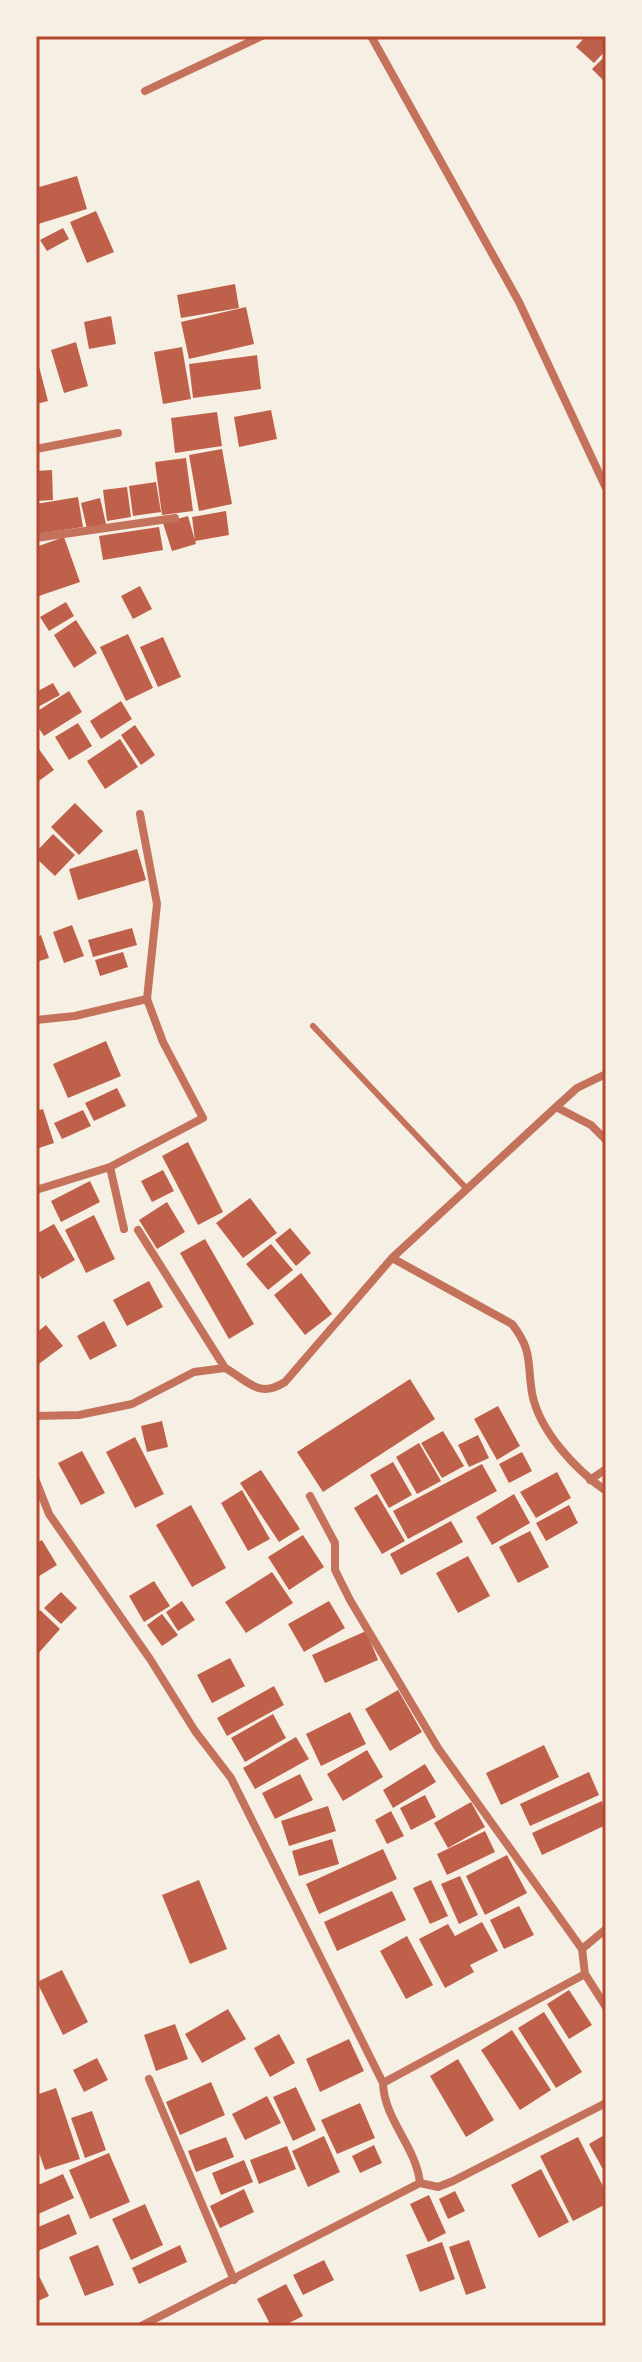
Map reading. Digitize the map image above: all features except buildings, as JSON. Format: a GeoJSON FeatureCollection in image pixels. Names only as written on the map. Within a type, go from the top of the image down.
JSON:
{"type":"FeatureCollection","features":[{"type":"Feature","properties":{"kind":"street"},"geometry":{"type":"LineString","coordinates":[[145,91],[262,36]]}},
{"type":"Feature","properties":{"kind":"street"},"geometry":{"type":"LineString","coordinates":[[371,36],[519,302],[603,475],[606,488]]}},
{"type":"Feature","properties":{"kind":"street"},"geometry":{"type":"LineString","coordinates":[[36,449],[118,433]]}},
{"type":"Feature","properties":{"kind":"street"},"geometry":{"type":"LineString","coordinates":[[36,538],[175,518]]}},
{"type":"Feature","properties":{"kind":"street"},"geometry":{"type":"LineString","coordinates":[[36,1190],[110,1167],[203,1118],[163,1042],[147,999],[157,904],[140,814]]}},
{"type":"Feature","properties":{"kind":"street"},"geometry":{"type":"LineString","coordinates":[[36,1020],[75,1016],[147,999]]}},
{"type":"Feature","properties":{"kind":"street"},"geometry":{"type":"LineString","coordinates":[[138,1230],[225,1368],[249,1387],[264,1391],[285,1382],[392,1258],[465,1187],[577,1088],[606,1074]]}},
{"type":"Feature","properties":{"kind":"street"},"geometry":{"type":"LineString","coordinates":[[556,1107],[591,1125],[606,1140]]}},
{"type":"Feature","properties":{"kind":"street"},"geometry":{"type":"LineString","coordinates":[[110,1167],[124,1229]]}},
{"type":"Feature","properties":{"kind":"street"},"geometry":{"type":"LineString","coordinates":[[392,1258],[512,1324],[525,1341],[531,1359],[532,1394],[544,1426],[590,1480],[606,1491]]}},
{"type":"Feature","properties":{"kind":"street"},"geometry":{"type":"LineString","coordinates":[[38,1413],[79,1415],[132,1404],[194,1372],[225,1368]]}},
{"type":"Feature","properties":{"kind":"street"},"geometry":{"type":"LineString","coordinates":[[590,1480],[606,1469]]}},
{"type":"Feature","properties":{"kind":"street"},"geometry":{"type":"LineString","coordinates":[[36,1481],[49,1514],[150,1659],[195,1731],[231,1778],[383,2083],[384,2100],[415,2160],[420,2183]]}},
{"type":"Feature","properties":{"kind":"street"},"geometry":{"type":"LineString","coordinates":[[310,1496],[335,1543],[339,1581],[438,1748],[582,1949],[585,1974],[606,2007]]}},
{"type":"Feature","properties":{"kind":"street"},"geometry":{"type":"LineString","coordinates":[[582,1949],[606,1929]]}},
{"type":"Feature","properties":{"kind":"street"},"geometry":{"type":"LineString","coordinates":[[383,2083],[585,1974]]}},
{"type":"Feature","properties":{"kind":"street"},"geometry":{"type":"LineString","coordinates":[[149,2079],[234,2280]]}},
{"type":"Feature","properties":{"kind":"street"},"geometry":{"type":"LineString","coordinates":[[141,2326],[420,2183],[438,2187],[453,2181],[606,2103]]}},
{"type":"Feature","properties":{"kind":"lane"},"geometry":{"type":"LineString","coordinates":[[313,1026],[465,1187]]}}]}
